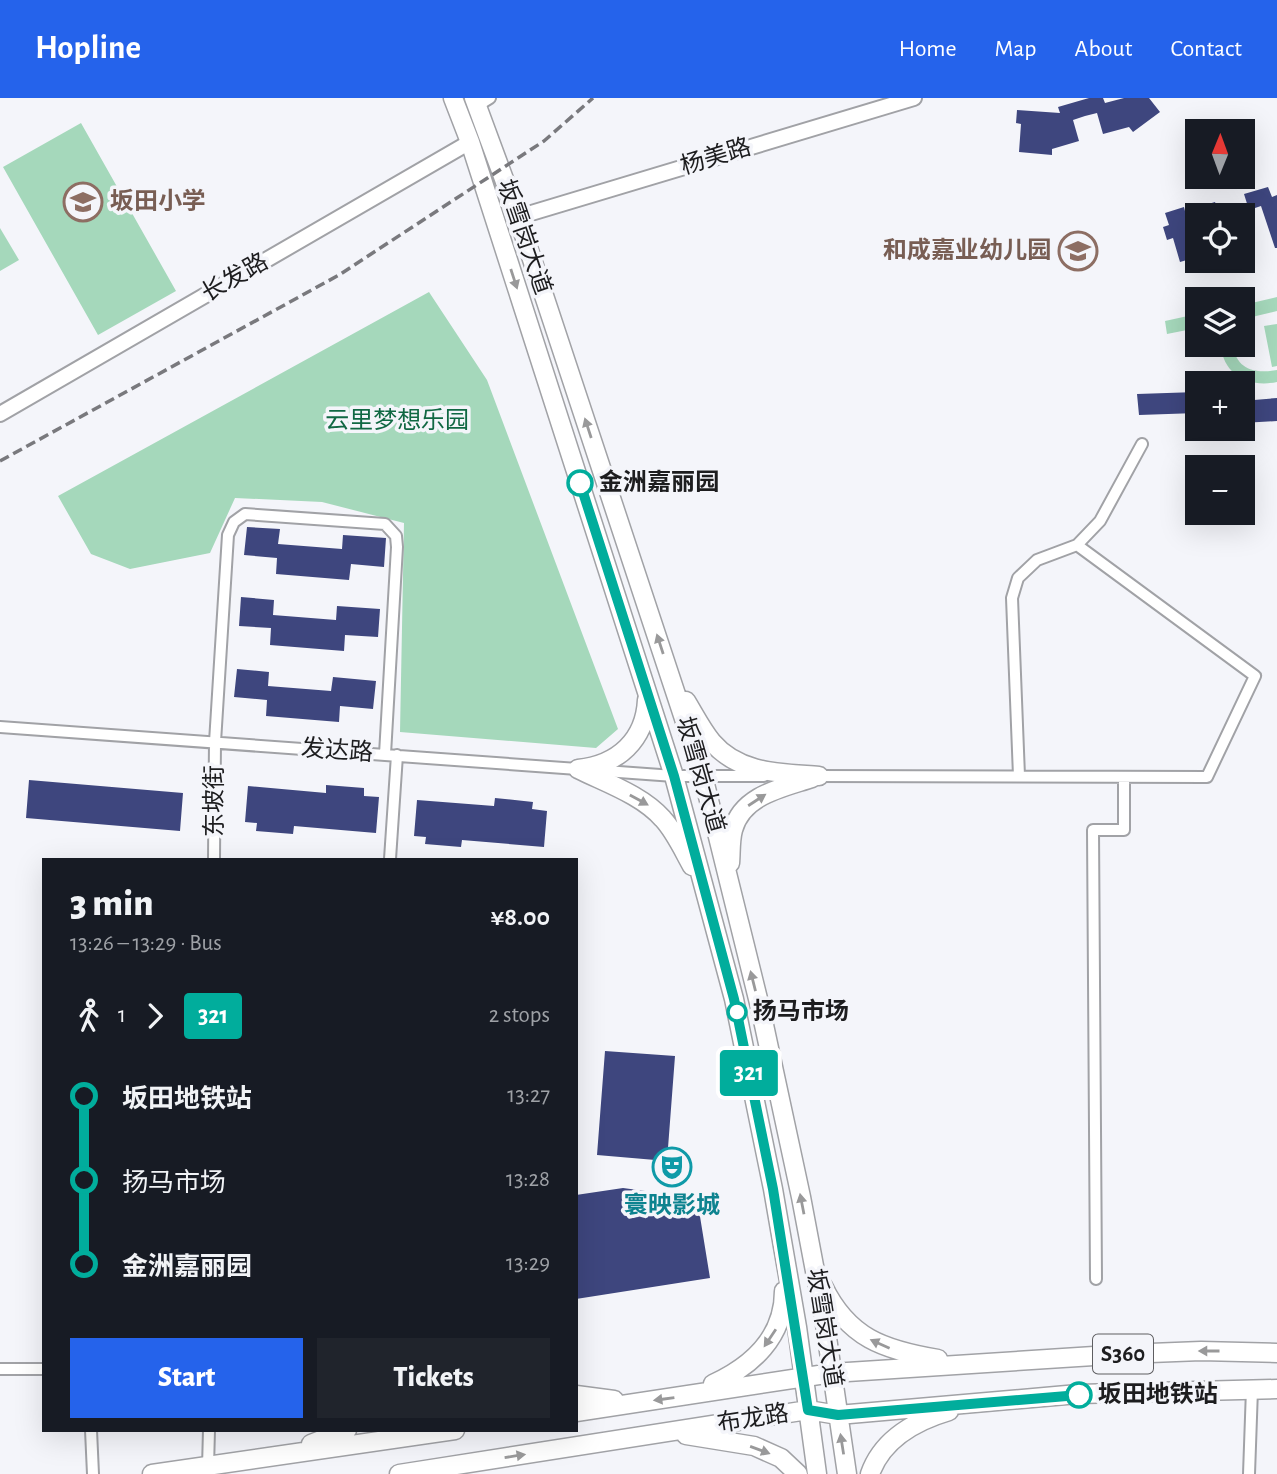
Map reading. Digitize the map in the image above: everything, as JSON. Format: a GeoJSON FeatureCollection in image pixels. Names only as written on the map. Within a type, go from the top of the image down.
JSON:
{"type":"FeatureCollection","features":[{"type":"Feature","properties":{"kind":"main road","name":"坂雪岗大道"},"geometry":{"type":"LineString","coordinates":[[453,98],[470,142],[674,776],[734,999],[783,1249],[817,1474]]}},
{"type":"Feature","properties":{"kind":"main road","name":"坂雪岗大道"},"geometry":{"type":"LineString","coordinates":[[480,101],[703,776],[761,1012],[815,1271],[847,1474]]}},
{"type":"Feature","properties":{"kind":"main road"},"geometry":{"type":"LineString","coordinates":[[671,676],[713,743],[727,756],[745,766],[764,771],[819,776]]}},
{"type":"Feature","properties":{"kind":"main road"},"geometry":{"type":"LineString","coordinates":[[578,769],[609,762],[623,753],[634,741],[642,728],[646,712],[644,681]]}},
{"type":"Feature","properties":{"kind":"main road"},"geometry":{"type":"LineString","coordinates":[[578,769],[641,801],[658,813],[704,887]]}},
{"type":"Feature","properties":{"kind":"main road"},"geometry":{"type":"LineString","coordinates":[[729,883],[732,832],[741,814],[761,796],[819,776]]}},
{"type":"Feature","properties":{"kind":"main road"},"geometry":{"type":"LineString","coordinates":[[690,1395],[735,1374],[756,1357],[771,1339],[779,1323],[784,1298],[783,1249]]}},
{"type":"Feature","properties":{"kind":"main road"},"geometry":{"type":"LineString","coordinates":[[815,1271],[829,1299],[847,1323],[863,1336],[882,1347],[908,1354],[970,1364]]}},
{"type":"Feature","properties":{"kind":"main road","name":"布龙路"},"geometry":{"type":"LineString","coordinates":[[578,1412],[832,1373],[1201,1351],[1277,1353]]}},
{"type":"Feature","properties":{"kind":"main road","name":"布龙路"},"geometry":{"type":"LineString","coordinates":[[399,1474],[473,1468],[808,1410],[838,1415],[1079,1395],[1277,1389]]}},
{"type":"Feature","properties":{"kind":"main road"},"geometry":{"type":"LineString","coordinates":[[578,1395],[634,1403]]}},
{"type":"Feature","properties":{"kind":"main road"},"geometry":{"type":"LineString","coordinates":[[870,1474],[886,1446],[906,1429],[933,1416],[978,1402]]}},
{"type":"Feature","properties":{"kind":"main road"},"geometry":{"type":"LineString","coordinates":[[284,1455],[342,1432]]}},
{"type":"Feature","properties":{"kind":"main road"},"geometry":{"type":"LineString","coordinates":[[152,1474],[441,1432]]}},
{"type":"Feature","properties":{"kind":"main road"},"geometry":{"type":"LineString","coordinates":[[669,1432],[754,1446],[781,1458],[798,1474]]}},
{"type":"Feature","properties":{"kind":"street","name":"杨美路"},"geometry":{"type":"LineString","coordinates":[[518,217],[914,98]]}},
{"type":"Feature","properties":{"kind":"street","name":"长发路"},"geometry":{"type":"LineString","coordinates":[[0,414],[470,142]]}},
{"type":"Feature","properties":{"kind":"street"},"geometry":{"type":"LineString","coordinates":[[1020,776],[1012,598],[1018,578],[1037,560],[1077,545],[1100,521],[1142,444]]}},
{"type":"Feature","properties":{"kind":"street","name":"东坡街"},"geometry":{"type":"LineString","coordinates":[[214,858],[215,742],[228,535],[234,522],[245,513],[385,524],[396,536],[391,755]]}},
{"type":"Feature","properties":{"kind":"street","name":"发达路"},"geometry":{"type":"LineString","coordinates":[[0,727],[674,776],[1207,777],[1255,676],[1077,545]]}},
{"type":"Feature","properties":{"kind":"street"},"geometry":{"type":"LineString","coordinates":[[390,858],[391,755]]}},
{"type":"Feature","properties":{"kind":"street"},"geometry":{"type":"LineString","coordinates":[[1096,1279],[1093,830],[1124,830],[1124,777]]}},
{"type":"Feature","properties":{"kind":"street"},"geometry":{"type":"LineString","coordinates":[[0,1369],[42,1369]]}},
{"type":"Feature","properties":{"kind":"street"},"geometry":{"type":"LineString","coordinates":[[1249,1474],[1252,1389]]}},
{"type":"Feature","properties":{"kind":"street"},"geometry":{"type":"LineString","coordinates":[[91,1432],[93,1474]]}},
{"type":"Feature","properties":{"kind":"street"},"geometry":{"type":"LineString","coordinates":[[208,1467],[209,1432]]}},
{"type":"Feature","properties":{"kind":"green space"},"geometry":{"type":"Polygon","coordinates":[[[81,123],[176,291],[98,335],[3,167],[81,123]]]}},
{"type":"Feature","properties":{"kind":"green space"},"geometry":{"type":"Polygon","coordinates":[[[0,228],[19,260],[0,271],[0,228]]]}},
{"type":"Feature","properties":{"kind":"green space","name":"云里梦想乐园"},"geometry":{"type":"Polygon","coordinates":[[[429,292],[487,380],[618,729],[596,748],[400,732],[404,523],[322,502],[235,498],[210,553],[130,569],[91,554],[58,496],[429,292]]]}},
{"type":"Feature","properties":{"kind":"green space"},"geometry":{"type":"Polygon","coordinates":[[[1277,297],[1277,311],[1255,316],[1255,302],[1277,297]]]}},
{"type":"Feature","properties":{"kind":"green space"},"geometry":{"type":"Polygon","coordinates":[[[1185,317],[1185,330],[1167,334],[1165,321],[1185,317]]]}},
{"type":"Feature","properties":{"kind":"green space"},"geometry":{"type":"Polygon","coordinates":[[[1277,324],[1277,366],[1272,367],[1264,326],[1277,324]]]}},
{"type":"Feature","properties":{"kind":"green space"},"geometry":{"type":"Polygon","coordinates":[[[1224,357],[1237,357],[1248,368],[1277,370],[1277,382],[1255,383],[1255,371],[1232,371],[1224,357]]]}},
{"type":"Feature","properties":{"kind":"building"},"geometry":{"type":"Polygon","coordinates":[[[1089,98],[1103,98],[1105,103],[1124,98],[1149,98],[1160,112],[1133,132],[1129,127],[1103,134],[1097,113],[1085,116],[1073,120],[1079,141],[1052,149],[1052,155],[1019,152],[1021,124],[1016,123],[1017,110],[1060,113],[1058,107],[1089,98]]]}},
{"type":"Feature","properties":{"kind":"building"},"geometry":{"type":"Polygon","coordinates":[[[1268,187],[1272,197],[1277,195],[1277,248],[1261,206],[1255,208],[1255,203],[1247,203],[1244,194],[1268,187]]]}},
{"type":"Feature","properties":{"kind":"building"},"geometry":{"type":"Polygon","coordinates":[[[1184,207],[1185,261],[1180,262],[1173,238],[1167,240],[1163,227],[1169,225],[1165,213],[1184,207]]]}},
{"type":"Feature","properties":{"kind":"building"},"geometry":{"type":"Polygon","coordinates":[[[1185,392],[1185,413],[1139,415],[1137,394],[1185,392]]]}},
{"type":"Feature","properties":{"kind":"building"},"geometry":{"type":"Polygon","coordinates":[[[1277,398],[1277,421],[1255,422],[1255,400],[1277,398]]]}},
{"type":"Feature","properties":{"kind":"building"},"geometry":{"type":"Polygon","coordinates":[[[247,527],[280,529],[278,544],[342,549],[343,535],[386,538],[384,567],[351,564],[349,580],[276,574],[277,558],[244,555],[247,527]]]}},
{"type":"Feature","properties":{"kind":"building"},"geometry":{"type":"Polygon","coordinates":[[[241,597],[274,600],[273,615],[336,620],[337,606],[380,609],[378,637],[345,635],[344,651],[270,645],[271,628],[239,626],[241,597]]]}},
{"type":"Feature","properties":{"kind":"building"},"geometry":{"type":"Polygon","coordinates":[[[237,669],[269,672],[268,686],[331,691],[333,677],[376,681],[373,709],[340,706],[339,722],[266,716],[267,700],[234,697],[237,669]]]}},
{"type":"Feature","properties":{"kind":"building"},"geometry":{"type":"Polygon","coordinates":[[[29,780],[183,793],[180,831],[26,818],[29,780]]]}},
{"type":"Feature","properties":{"kind":"building"},"geometry":{"type":"Polygon","coordinates":[[[326,785],[364,788],[364,796],[379,797],[376,833],[294,826],[293,834],[256,831],[257,823],[245,822],[248,786],[326,793],[326,785]]]}},
{"type":"Feature","properties":{"kind":"building"},"geometry":{"type":"Polygon","coordinates":[[[495,798],[533,802],[532,809],[547,811],[544,847],[462,840],[461,847],[425,844],[426,837],[414,836],[417,800],[494,806],[495,798]]]}},
{"type":"Feature","properties":{"kind":"building"},"geometry":{"type":"Polygon","coordinates":[[[605,1051],[675,1056],[667,1161],[597,1155],[605,1051]]]}},
{"type":"Feature","properties":{"kind":"building"},"geometry":{"type":"Polygon","coordinates":[[[623,1188],[697,1198],[710,1278],[578,1299],[578,1195],[623,1188]]]}},
{"type":"Feature","properties":{"kind":"railway"},"geometry":{"type":"LineString","coordinates":[[0,461],[339,275],[544,141],[593,98]]}},
{"type":"Feature","properties":{"kind":"bus line","name":"321"},"geometry":{"type":"LineString","coordinates":[[580,483],[674,776],[734,999],[773,1189],[797,1327],[808,1410],[838,1415],[1079,1395]]}},
{"type":"Feature","properties":{"kind":"place","name":"坂田小学"},"geometry":{"type":"Point","coordinates":[83,202]}},
{"type":"Feature","properties":{"kind":"place","name":"和成嘉业幼儿园"},"geometry":{"type":"Point","coordinates":[1078,251]}},
{"type":"Feature","properties":{"kind":"place","name":"金洲嘉丽园"},"geometry":{"type":"Point","coordinates":[580,483]}},
{"type":"Feature","properties":{"kind":"place","name":"扬马市场"},"geometry":{"type":"Point","coordinates":[737,1012]}},
{"type":"Feature","properties":{"kind":"place","name":"寰映影城"},"geometry":{"type":"Point","coordinates":[672,1167]}},
{"type":"Feature","properties":{"kind":"place","name":"坂田地铁站"},"geometry":{"type":"Point","coordinates":[1079,1395]}}]}
